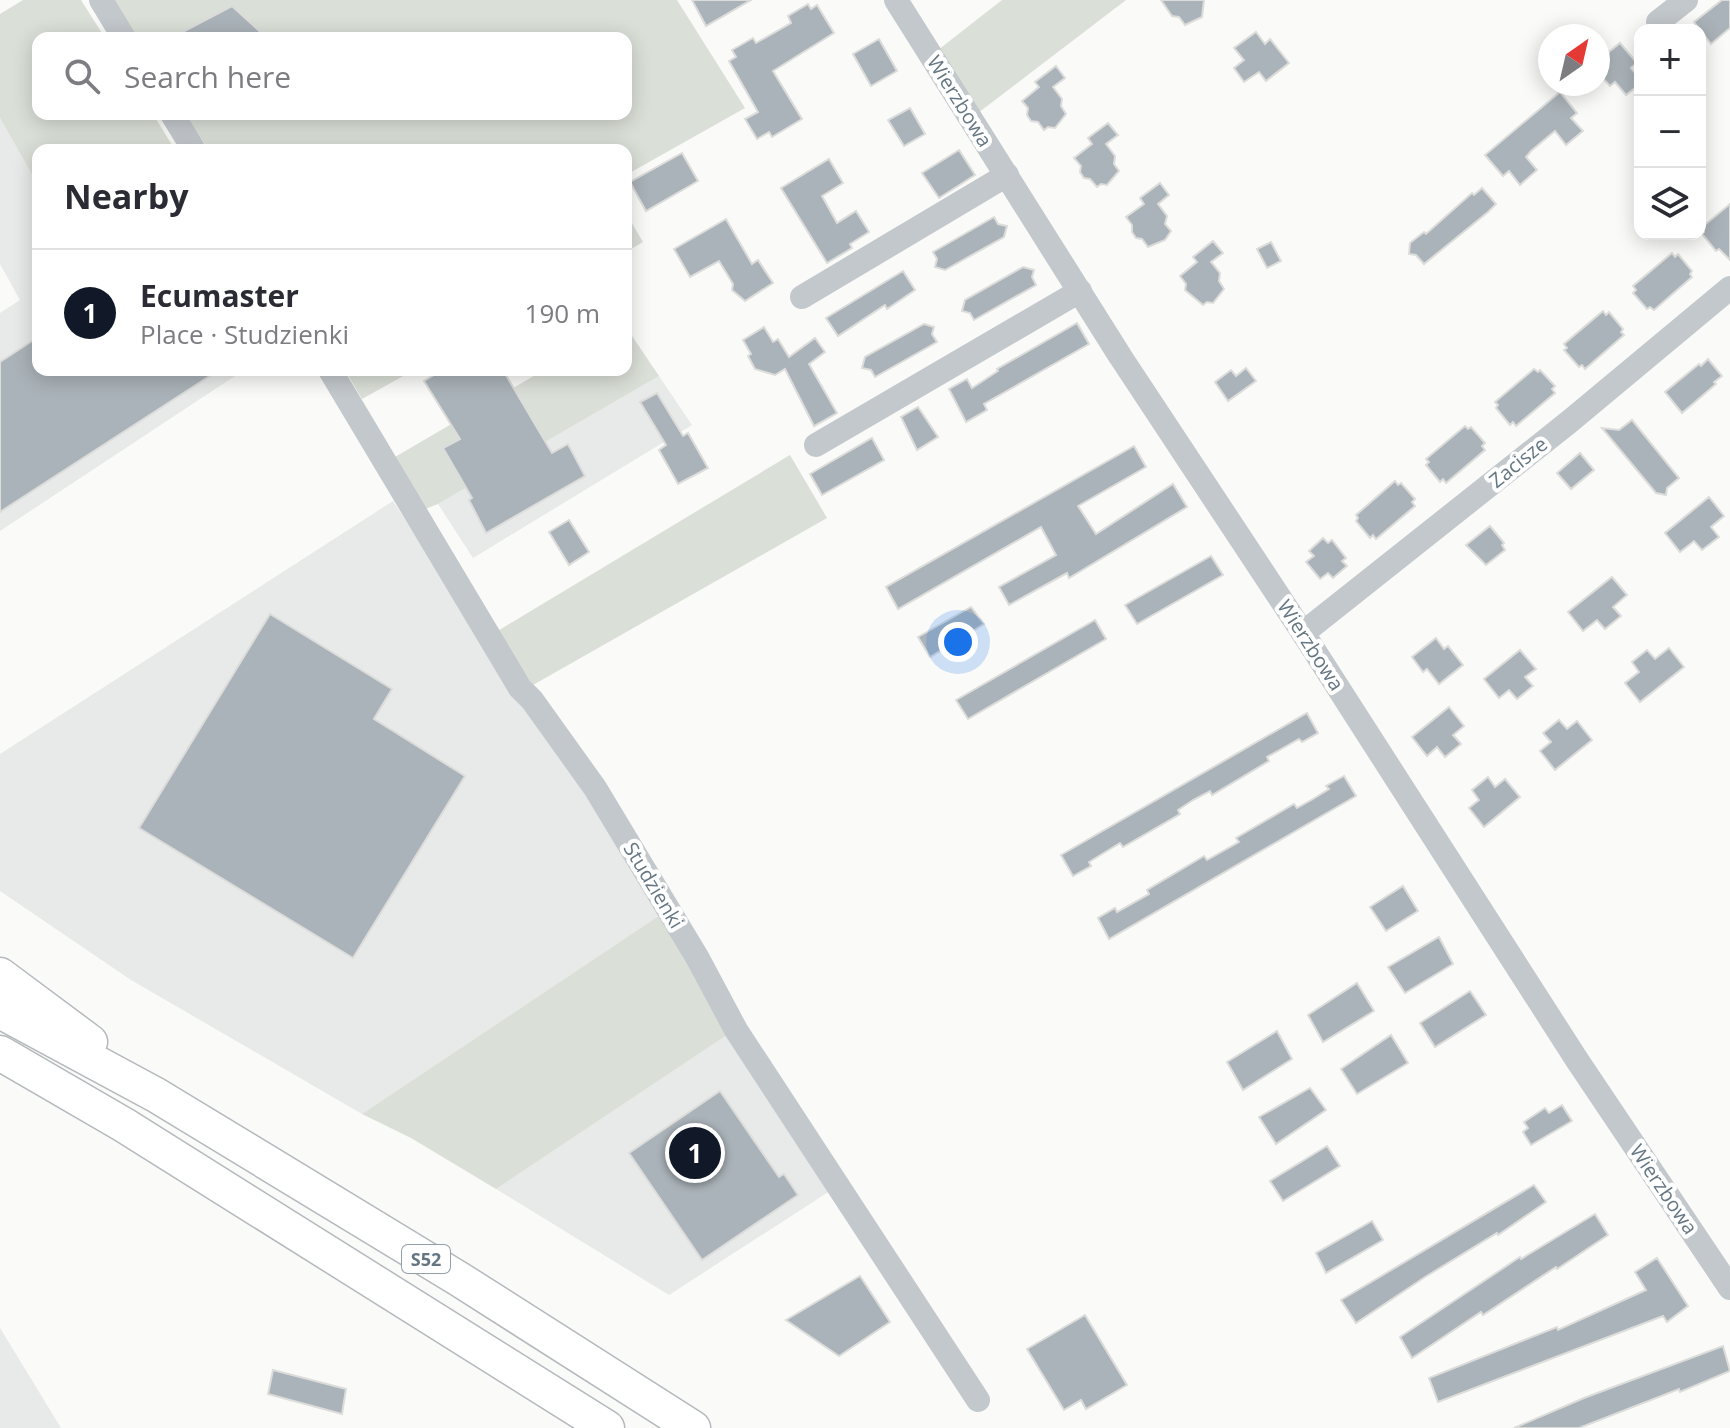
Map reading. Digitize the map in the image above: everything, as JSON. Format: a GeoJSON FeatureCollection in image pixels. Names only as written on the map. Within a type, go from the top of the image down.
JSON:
{"type":"FeatureCollection","features":[{"type":"Feature","properties":{"kind":"highway"},"geometry":{"type":"LineString","coordinates":[[0,975],[156,1095]]}},
{"type":"Feature","properties":{"kind":"highway","name":"S52"},"geometry":{"type":"LineString","coordinates":[[0,1011],[156,1095],[446,1271],[693,1428]]}},
{"type":"Feature","properties":{"kind":"highway","name":"S52"},"geometry":{"type":"LineString","coordinates":[[0,1053],[124,1125],[607,1428]]}},
{"type":"Feature","properties":{"kind":"highway"},"geometry":{"type":"LineString","coordinates":[[0,1069],[124,1125]]}},
{"type":"Feature","properties":{"kind":"street"},"geometry":{"type":"LineString","coordinates":[[101,0],[120,32]]}},
{"type":"Feature","properties":{"kind":"street","name":"Wierzbowa"},"geometry":{"type":"LineString","coordinates":[[896,0],[1516,967],[1730,1288]]}},
{"type":"Feature","properties":{"kind":"street"},"geometry":{"type":"LineString","coordinates":[[1658,22],[1686,0]]}},
{"type":"Feature","properties":{"kind":"street"},"geometry":{"type":"LineString","coordinates":[[176,120],[190,144]]}},
{"type":"Feature","properties":{"kind":"street"},"geometry":{"type":"LineString","coordinates":[[802,297],[1007,175]]}},
{"type":"Feature","properties":{"kind":"street","name":"Zacisze"},"geometry":{"type":"LineString","coordinates":[[1303,633],[1569,422],[1730,288]]}},
{"type":"Feature","properties":{"kind":"street"},"geometry":{"type":"LineString","coordinates":[[816,445],[1080,291]]}},
{"type":"Feature","properties":{"kind":"street","name":"Studzienki"},"geometry":{"type":"LineString","coordinates":[[334,376],[520,688],[595,788],[697,957],[736,1030],[978,1400]]}},
{"type":"Feature","properties":{"kind":"shaded area"},"geometry":{"type":"Polygon","coordinates":[[[23,0],[81,0],[101,32],[32,32],[32,120],[157,120],[171,144],[32,144],[32,174],[0,118],[0,14],[23,0]]]}},
{"type":"Feature","properties":{"kind":"shaded area"},"geometry":{"type":"Polygon","coordinates":[[[111,0],[677,0],[745,108],[632,172],[632,144],[205,144],[189,120],[632,120],[632,32],[132,32],[111,0]]]}},
{"type":"Feature","properties":{"kind":"shaded area"},"geometry":{"type":"Polygon","coordinates":[[[1002,0],[1126,0],[978,113],[938,50],[1002,0]]]}},
{"type":"Feature","properties":{"kind":"shaded area"},"geometry":{"type":"Polygon","coordinates":[[[0,118],[32,174],[32,376],[235,376],[0,531],[0,313],[20,300],[0,264],[0,118]]]}},
{"type":"Feature","properties":{"kind":"shaded area"},"geometry":{"type":"Polygon","coordinates":[[[632,223],[643,242],[632,248],[632,223]]]}},
{"type":"Feature","properties":{"kind":"shaded area"},"geometry":{"type":"Polygon","coordinates":[[[632,336],[659,376],[425,509],[395,457],[534,376],[632,376],[632,336]]]}},
{"type":"Feature","properties":{"kind":"shaded area"},"geometry":{"type":"Polygon","coordinates":[[[349,376],[403,376],[362,399],[349,376]]]}},
{"type":"Feature","properties":{"kind":"shaded area"},"geometry":{"type":"Polygon","coordinates":[[[659,376],[692,425],[473,558],[438,504],[659,376]]]}},
{"type":"Feature","properties":{"kind":"shaded area"},"geometry":{"type":"Polygon","coordinates":[[[790,455],[827,518],[533,685],[496,632],[790,455]]]}},
{"type":"Feature","properties":{"kind":"shaded area"},"geometry":{"type":"Polygon","coordinates":[[[393,501],[663,913],[362,1114],[131,980],[0,891],[0,754],[393,501]]]}},
{"type":"Feature","properties":{"kind":"shaded area"},"geometry":{"type":"Polygon","coordinates":[[[663,913],[733,1031],[496,1189],[411,1138],[362,1114],[663,913]]]}},
{"type":"Feature","properties":{"kind":"shaded area"},"geometry":{"type":"Polygon","coordinates":[[[733,1031],[833,1189],[669,1295],[496,1189],[733,1031]]]}},
{"type":"Feature","properties":{"kind":"shaded area"},"geometry":{"type":"Polygon","coordinates":[[[0,1328],[61,1428],[0,1428],[0,1328]]]}},
{"type":"Feature","properties":{"kind":"building"},"geometry":{"type":"Polygon","coordinates":[[[692,0],[751,0],[706,26],[692,0]]]}},
{"type":"Feature","properties":{"kind":"building"},"geometry":{"type":"Polygon","coordinates":[[[1161,0],[1204,0],[1202,17],[1185,25],[1179,17],[1172,16],[1161,0]]]}},
{"type":"Feature","properties":{"kind":"building"},"geometry":{"type":"Polygon","coordinates":[[[1722,0],[1730,0],[1730,28],[1711,44],[1706,38],[1706,24],[1694,22],[1722,0]]]}},
{"type":"Feature","properties":{"kind":"building"},"geometry":{"type":"Polygon","coordinates":[[[808,4],[811,9],[817,5],[834,33],[773,71],[802,119],[772,137],[769,132],[757,139],[745,119],[758,112],[729,61],[736,57],[732,50],[753,38],[756,43],[791,23],[788,16],[808,4]]]}},
{"type":"Feature","properties":{"kind":"building"},"geometry":{"type":"Polygon","coordinates":[[[232,6],[260,32],[182,32],[232,6]]]}},
{"type":"Feature","properties":{"kind":"building"},"geometry":{"type":"Polygon","coordinates":[[[1256,32],[1265,44],[1270,39],[1289,63],[1266,81],[1259,72],[1244,82],[1234,68],[1244,60],[1234,48],[1256,32]]]}},
{"type":"Feature","properties":{"kind":"building"},"geometry":{"type":"Polygon","coordinates":[[[879,39],[897,71],[871,86],[853,54],[879,39]]]}},
{"type":"Feature","properties":{"kind":"building"},"geometry":{"type":"Polygon","coordinates":[[[1620,43],[1634,59],[1631,68],[1634,72],[1634,89],[1626,95],[1615,82],[1610,86],[1610,51],[1620,43]]]}},
{"type":"Feature","properties":{"kind":"building"},"geometry":{"type":"Polygon","coordinates":[[[1056,66],[1065,78],[1053,87],[1062,99],[1061,106],[1066,114],[1055,128],[1044,130],[1038,122],[1031,121],[1027,115],[1028,108],[1022,101],[1039,87],[1035,82],[1056,66]]]}},
{"type":"Feature","properties":{"kind":"building"},"geometry":{"type":"Polygon","coordinates":[[[1555,96],[1563,96],[1577,113],[1571,118],[1583,131],[1566,145],[1555,131],[1531,151],[1526,157],[1537,170],[1520,185],[1509,171],[1503,176],[1485,155],[1555,96]]]}},
{"type":"Feature","properties":{"kind":"building"},"geometry":{"type":"Polygon","coordinates":[[[910,108],[925,134],[904,146],[888,120],[910,108]]]}},
{"type":"Feature","properties":{"kind":"building"},"geometry":{"type":"Polygon","coordinates":[[[1108,123],[1118,135],[1106,144],[1115,156],[1114,164],[1119,171],[1107,185],[1097,187],[1090,179],[1084,178],[1080,172],[1081,166],[1074,158],[1092,144],[1088,138],[1108,123]]]}},
{"type":"Feature","properties":{"kind":"building"},"geometry":{"type":"Polygon","coordinates":[[[959,150],[975,175],[939,198],[922,173],[959,150]]]}},
{"type":"Feature","properties":{"kind":"building"},"geometry":{"type":"Polygon","coordinates":[[[682,153],[698,181],[646,211],[632,181],[682,153]]]}},
{"type":"Feature","properties":{"kind":"building"},"geometry":{"type":"Polygon","coordinates":[[[829,159],[843,183],[822,196],[837,223],[856,211],[869,232],[850,244],[852,248],[827,263],[781,188],[829,159]]]}},
{"type":"Feature","properties":{"kind":"building"},"geometry":{"type":"Polygon","coordinates":[[[1160,183],[1169,195],[1158,204],[1167,216],[1165,224],[1171,231],[1165,240],[1148,247],[1142,239],[1136,238],[1126,217],[1144,204],[1140,198],[1160,183]]]}},
{"type":"Feature","properties":{"kind":"building"},"geometry":{"type":"Polygon","coordinates":[[[1482,188],[1496,204],[1488,212],[1424,264],[1416,255],[1409,254],[1410,243],[1424,232],[1426,234],[1472,193],[1474,195],[1482,188]]]}},
{"type":"Feature","properties":{"kind":"building"},"geometry":{"type":"Polygon","coordinates":[[[1730,204],[1730,260],[1719,249],[1716,251],[1706,239],[1706,224],[1730,204]]]}},
{"type":"Feature","properties":{"kind":"building"},"geometry":{"type":"Polygon","coordinates":[[[994,217],[998,224],[1007,226],[1004,237],[945,270],[935,267],[937,259],[933,252],[994,217]]]}},
{"type":"Feature","properties":{"kind":"building"},"geometry":{"type":"Polygon","coordinates":[[[726,219],[752,264],[758,260],[773,283],[745,301],[732,290],[733,284],[719,261],[690,277],[674,249],[726,219]]]}},
{"type":"Feature","properties":{"kind":"building"},"geometry":{"type":"Polygon","coordinates":[[[1213,241],[1223,253],[1211,262],[1220,273],[1219,281],[1224,289],[1213,303],[1203,305],[1185,290],[1186,284],[1180,276],[1197,262],[1193,257],[1213,241]]]}},
{"type":"Feature","properties":{"kind":"building"},"geometry":{"type":"Polygon","coordinates":[[[1271,242],[1281,261],[1267,268],[1257,249],[1271,242]]]}},
{"type":"Feature","properties":{"kind":"building"},"geometry":{"type":"Polygon","coordinates":[[[1672,253],[1675,257],[1678,254],[1692,271],[1692,277],[1654,310],[1650,307],[1647,309],[1633,293],[1636,290],[1633,286],[1672,253]]]}},
{"type":"Feature","properties":{"kind":"building"},"geometry":{"type":"Polygon","coordinates":[[[1023,267],[1034,270],[1032,277],[1036,285],[974,320],[970,313],[962,311],[965,300],[1023,267]]]}},
{"type":"Feature","properties":{"kind":"building"},"geometry":{"type":"Polygon","coordinates":[[[903,271],[915,290],[887,309],[885,305],[838,336],[826,318],[903,271]]]}},
{"type":"Feature","properties":{"kind":"building"},"geometry":{"type":"Polygon","coordinates":[[[1603,311],[1606,315],[1609,312],[1623,329],[1621,332],[1624,335],[1585,369],[1582,365],[1579,367],[1564,350],[1567,348],[1564,344],[1603,311]]]}},
{"type":"Feature","properties":{"kind":"building"},"geometry":{"type":"Polygon","coordinates":[[[1077,323],[1089,344],[984,404],[987,410],[966,422],[949,389],[967,379],[972,388],[997,369],[1077,323]]]}},
{"type":"Feature","properties":{"kind":"building"},"geometry":{"type":"Polygon","coordinates":[[[924,324],[934,327],[932,334],[937,342],[875,377],[871,370],[862,368],[865,357],[924,324]]]}},
{"type":"Feature","properties":{"kind":"building"},"geometry":{"type":"Polygon","coordinates":[[[764,327],[773,342],[778,339],[789,357],[815,338],[825,352],[809,364],[837,413],[814,426],[785,369],[775,375],[755,369],[743,340],[764,327]]]}},
{"type":"Feature","properties":{"kind":"building"},"geometry":{"type":"Polygon","coordinates":[[[32,341],[32,376],[210,376],[0,512],[0,362],[32,341]]]}},
{"type":"Feature","properties":{"kind":"building"},"geometry":{"type":"Polygon","coordinates":[[[1708,359],[1722,376],[1682,413],[1665,392],[1708,359]]]}},
{"type":"Feature","properties":{"kind":"building"},"geometry":{"type":"Polygon","coordinates":[[[1246,368],[1256,381],[1228,401],[1215,382],[1231,370],[1236,376],[1246,368]]]}},
{"type":"Feature","properties":{"kind":"building"},"geometry":{"type":"Polygon","coordinates":[[[1534,369],[1540,370],[1555,386],[1552,389],[1555,393],[1516,426],[1513,422],[1510,425],[1496,408],[1498,405],[1495,402],[1534,369]]]}},
{"type":"Feature","properties":{"kind":"building"},"geometry":{"type":"Polygon","coordinates":[[[432,376],[507,376],[552,453],[568,444],[585,476],[486,533],[469,500],[472,498],[443,448],[460,439],[424,381],[432,376]]]}},
{"type":"Feature","properties":{"kind":"building"},"geometry":{"type":"Polygon","coordinates":[[[657,393],[683,436],[688,433],[708,468],[678,484],[659,450],[666,445],[640,402],[657,393]]]}},
{"type":"Feature","properties":{"kind":"building"},"geometry":{"type":"Polygon","coordinates":[[[918,407],[938,437],[917,450],[901,417],[918,407]]]}},
{"type":"Feature","properties":{"kind":"building"},"geometry":{"type":"Polygon","coordinates":[[[1632,420],[1679,478],[1667,488],[1666,495],[1656,493],[1602,428],[1619,430],[1632,420]]]}},
{"type":"Feature","properties":{"kind":"building"},"geometry":{"type":"Polygon","coordinates":[[[1465,426],[1468,429],[1471,427],[1485,443],[1482,446],[1485,450],[1446,483],[1443,479],[1440,482],[1426,465],[1429,462],[1426,459],[1465,426]]]}},
{"type":"Feature","properties":{"kind":"building"},"geometry":{"type":"Polygon","coordinates":[[[872,438],[884,460],[822,495],[810,474],[872,438]]]}},
{"type":"Feature","properties":{"kind":"building"},"geometry":{"type":"Polygon","coordinates":[[[1134,446],[1146,467],[1078,506],[1096,534],[1173,484],[1187,507],[1069,578],[1067,573],[1009,605],[999,587],[1056,555],[1041,527],[898,609],[886,587],[1134,446]]]}},
{"type":"Feature","properties":{"kind":"building"},"geometry":{"type":"Polygon","coordinates":[[[1580,453],[1594,470],[1571,489],[1557,473],[1580,453]]]}},
{"type":"Feature","properties":{"kind":"building"},"geometry":{"type":"Polygon","coordinates":[[[1395,481],[1398,485],[1401,483],[1415,499],[1412,502],[1415,506],[1376,539],[1373,535],[1370,538],[1356,521],[1356,515],[1395,481]]]}},
{"type":"Feature","properties":{"kind":"building"},"geometry":{"type":"Polygon","coordinates":[[[1709,497],[1724,516],[1711,527],[1719,537],[1702,550],[1694,541],[1680,552],[1665,533],[1709,497]]]}},
{"type":"Feature","properties":{"kind":"building"},"geometry":{"type":"Polygon","coordinates":[[[569,520],[589,552],[569,565],[549,532],[569,520]]]}},
{"type":"Feature","properties":{"kind":"building"},"geometry":{"type":"Polygon","coordinates":[[[1490,526],[1504,543],[1505,550],[1486,565],[1466,545],[1490,526]]]}},
{"type":"Feature","properties":{"kind":"building"},"geometry":{"type":"Polygon","coordinates":[[[1323,538],[1328,543],[1332,540],[1346,558],[1342,561],[1347,566],[1333,578],[1328,573],[1320,579],[1306,562],[1314,556],[1309,551],[1323,538]]]}},
{"type":"Feature","properties":{"kind":"building"},"geometry":{"type":"Polygon","coordinates":[[[1211,556],[1223,575],[1137,624],[1125,605],[1211,556]]]}},
{"type":"Feature","properties":{"kind":"building"},"geometry":{"type":"Polygon","coordinates":[[[1612,577],[1627,595],[1613,607],[1621,616],[1605,629],[1597,620],[1583,631],[1568,612],[1612,577]]]}},
{"type":"Feature","properties":{"kind":"building"},"geometry":{"type":"Polygon","coordinates":[[[971,607],[984,624],[930,657],[918,637],[971,607]]]}},
{"type":"Feature","properties":{"kind":"building"},"geometry":{"type":"Polygon","coordinates":[[[270,614],[392,689],[374,719],[465,776],[353,958],[139,828],[270,614]]]}},
{"type":"Feature","properties":{"kind":"building"},"geometry":{"type":"Polygon","coordinates":[[[1095,620],[1106,639],[968,719],[956,700],[1095,620]]]}},
{"type":"Feature","properties":{"kind":"building"},"geometry":{"type":"Polygon","coordinates":[[[1436,638],[1444,649],[1448,646],[1463,665],[1439,684],[1427,669],[1423,672],[1412,657],[1436,638]]]}},
{"type":"Feature","properties":{"kind":"building"},"geometry":{"type":"Polygon","coordinates":[[[1669,648],[1684,667],[1640,702],[1625,683],[1639,672],[1632,662],[1647,650],[1655,659],[1669,648]]]}},
{"type":"Feature","properties":{"kind":"building"},"geometry":{"type":"Polygon","coordinates":[[[1520,650],[1536,669],[1525,677],[1533,686],[1517,699],[1509,690],[1499,698],[1484,679],[1520,650]]]}},
{"type":"Feature","properties":{"kind":"building"},"geometry":{"type":"Polygon","coordinates":[[[1449,707],[1464,726],[1453,735],[1461,744],[1445,757],[1437,747],[1427,756],[1412,737],[1449,707]]]}},
{"type":"Feature","properties":{"kind":"building"},"geometry":{"type":"Polygon","coordinates":[[[1307,713],[1318,733],[1302,742],[1299,739],[1267,757],[1269,761],[1212,795],[1210,791],[1193,800],[1178,810],[1180,814],[1123,847],[1120,843],[1073,876],[1061,855],[1307,713]]]}},
{"type":"Feature","properties":{"kind":"building"},"geometry":{"type":"Polygon","coordinates":[[[1559,720],[1567,729],[1577,721],[1592,740],[1555,770],[1540,751],[1551,742],[1543,733],[1559,720]]]}},
{"type":"Feature","properties":{"kind":"building"},"geometry":{"type":"Polygon","coordinates":[[[1344,776],[1356,796],[1109,939],[1098,918],[1115,908],[1117,912],[1149,894],[1147,890],[1204,856],[1207,860],[1239,842],[1236,838],[1294,804],[1297,808],[1313,799],[1329,789],[1326,786],[1344,776]]]}},
{"type":"Feature","properties":{"kind":"building"},"geometry":{"type":"Polygon","coordinates":[[[1488,777],[1495,787],[1505,779],[1520,797],[1484,827],[1469,808],[1479,800],[1472,790],[1488,777]]]}},
{"type":"Feature","properties":{"kind":"building"},"geometry":{"type":"Polygon","coordinates":[[[1403,886],[1418,911],[1386,931],[1370,907],[1403,886]]]}},
{"type":"Feature","properties":{"kind":"building"},"geometry":{"type":"Polygon","coordinates":[[[1439,937],[1453,964],[1405,993],[1388,967],[1439,937]]]}},
{"type":"Feature","properties":{"kind":"building"},"geometry":{"type":"Polygon","coordinates":[[[1357,983],[1374,1011],[1323,1042],[1308,1015],[1357,983]]]}},
{"type":"Feature","properties":{"kind":"building"},"geometry":{"type":"Polygon","coordinates":[[[1470,991],[1486,1015],[1435,1047],[1420,1023],[1470,991]]]}},
{"type":"Feature","properties":{"kind":"building"},"geometry":{"type":"Polygon","coordinates":[[[1277,1031],[1292,1059],[1243,1090],[1227,1062],[1277,1031]]]}},
{"type":"Feature","properties":{"kind":"building"},"geometry":{"type":"Polygon","coordinates":[[[1391,1035],[1408,1063],[1357,1094],[1341,1069],[1391,1035]]]}},
{"type":"Feature","properties":{"kind":"building"},"geometry":{"type":"Polygon","coordinates":[[[1310,1088],[1326,1110],[1276,1144],[1259,1117],[1310,1088]]]}},
{"type":"Feature","properties":{"kind":"building"},"geometry":{"type":"Polygon","coordinates":[[[720,1091],[779,1177],[784,1174],[798,1195],[702,1260],[629,1153],[720,1091]]]}},
{"type":"Feature","properties":{"kind":"building"},"geometry":{"type":"Polygon","coordinates":[[[1562,1105],[1572,1121],[1531,1145],[1523,1132],[1528,1128],[1524,1122],[1545,1108],[1549,1113],[1562,1105]]]}},
{"type":"Feature","properties":{"kind":"building"},"geometry":{"type":"Polygon","coordinates":[[[1327,1146],[1340,1166],[1283,1201],[1270,1181],[1327,1146]]]}},
{"type":"Feature","properties":{"kind":"building"},"geometry":{"type":"Polygon","coordinates":[[[1534,1185],[1546,1202],[1356,1323],[1341,1300],[1534,1185]]]}},
{"type":"Feature","properties":{"kind":"building"},"geometry":{"type":"Polygon","coordinates":[[[1595,1214],[1608,1235],[1412,1358],[1400,1337],[1520,1257],[1595,1214]]]}},
{"type":"Feature","properties":{"kind":"building"},"geometry":{"type":"Polygon","coordinates":[[[1372,1221],[1383,1240],[1326,1273],[1316,1253],[1372,1221]]]}},
{"type":"Feature","properties":{"kind":"building"},"geometry":{"type":"Polygon","coordinates":[[[1657,1258],[1688,1306],[1667,1322],[1663,1316],[1438,1402],[1429,1378],[1557,1327],[1558,1330],[1646,1290],[1635,1272],[1657,1258]]]}},
{"type":"Feature","properties":{"kind":"building"},"geometry":{"type":"Polygon","coordinates":[[[860,1276],[890,1322],[839,1356],[786,1320],[860,1276]]]}},
{"type":"Feature","properties":{"kind":"building"},"geometry":{"type":"Polygon","coordinates":[[[1085,1315],[1127,1385],[1086,1409],[1081,1400],[1064,1410],[1027,1349],[1085,1315]]]}},
{"type":"Feature","properties":{"kind":"building"},"geometry":{"type":"Polygon","coordinates":[[[1723,1346],[1730,1371],[1680,1392],[1679,1389],[1579,1428],[1514,1428],[1584,1398],[1723,1346]]]}},
{"type":"Feature","properties":{"kind":"building"},"geometry":{"type":"Polygon","coordinates":[[[273,1370],[346,1389],[342,1414],[268,1394],[273,1370]]]}},
{"type":"Feature","properties":{"kind":"place","name":"Ecumaster"},"geometry":{"type":"Point","coordinates":[695,1153]}}]}
